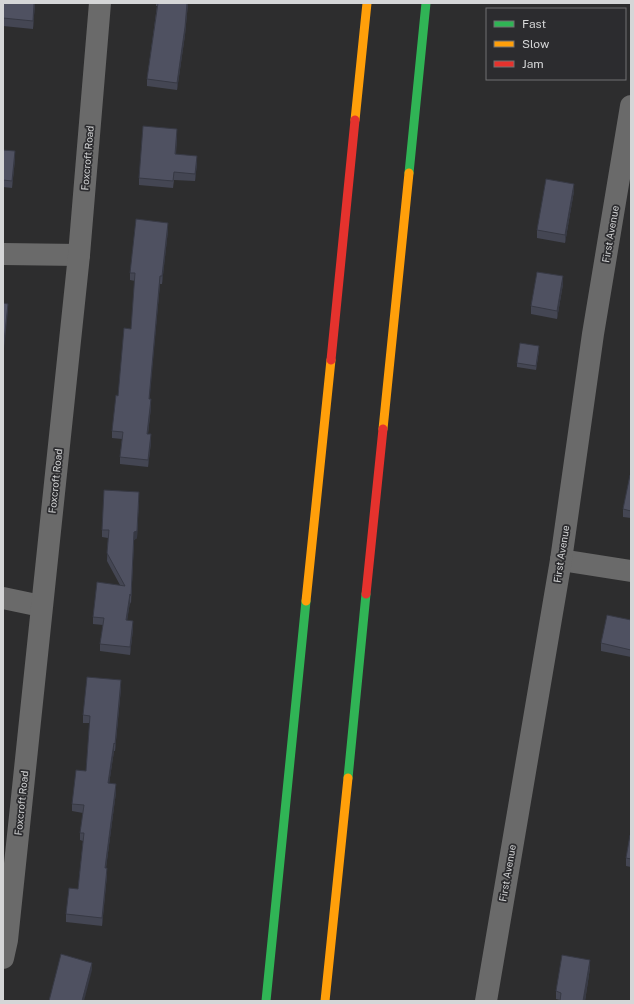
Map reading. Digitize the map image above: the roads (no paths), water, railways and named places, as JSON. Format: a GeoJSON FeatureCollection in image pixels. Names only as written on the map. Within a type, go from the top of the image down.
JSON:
{"type":"FeatureCollection","features":[{"type":"Feature","properties":{"kind":"highway"},"geometry":{"type":"LineString","coordinates":[[266,1001],[367,3]]}},
{"type":"Feature","properties":{"kind":"highway"},"geometry":{"type":"LineString","coordinates":[[325,1001],[426,3]]}},
{"type":"Feature","properties":{"kind":"street","name":"Foxcroft Road"},"geometry":{"type":"LineString","coordinates":[[4,946],[79,255],[100,3]]}},
{"type":"Feature","properties":{"kind":"street","name":"First Avenue"},"geometry":{"type":"LineString","coordinates":[[486,1001],[561,560],[593,334],[631,106]]}},
{"type":"Feature","properties":{"kind":"street"},"geometry":{"type":"LineString","coordinates":[[3,254],[79,255]]}},
{"type":"Feature","properties":{"kind":"street"},"geometry":{"type":"LineString","coordinates":[[561,560],[631,571]]}},
{"type":"Feature","properties":{"kind":"street"},"geometry":{"type":"LineString","coordinates":[[3,598],[41,606]]}}]}
